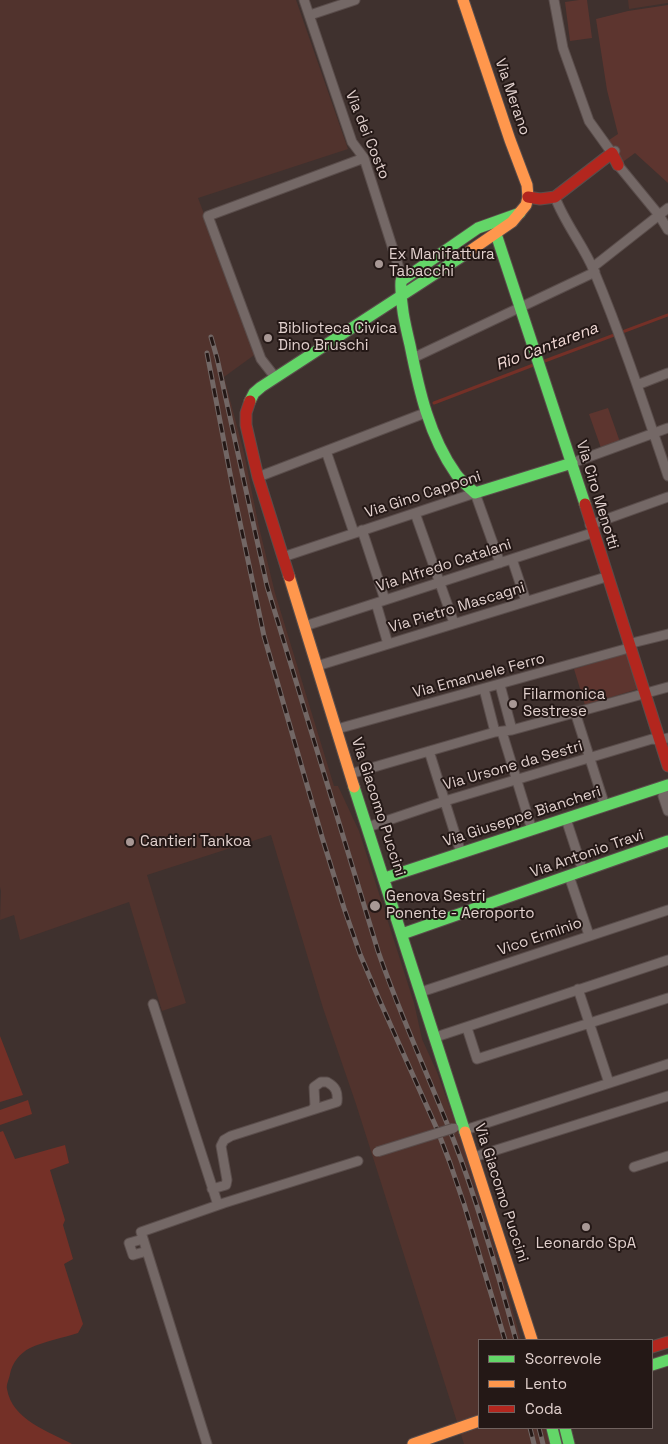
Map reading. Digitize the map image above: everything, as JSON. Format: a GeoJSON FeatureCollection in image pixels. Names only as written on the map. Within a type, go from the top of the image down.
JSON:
{"type":"FeatureCollection","features":[{"type":"Feature","properties":{"kind":"street","name":"Via dei Costo"},"geometry":{"type":"LineString","coordinates":[[304,0],[352,142],[364,158],[399,268],[401,281]]}},
{"type":"Feature","properties":{"kind":"street"},"geometry":{"type":"LineString","coordinates":[[310,15],[355,0]]}},
{"type":"Feature","properties":{"kind":"street","name":"Via Merano"},"geometry":{"type":"LineString","coordinates":[[463,0],[527,184],[525,205]]}},
{"type":"Feature","properties":{"kind":"street"},"geometry":{"type":"LineString","coordinates":[[554,0],[563,48],[589,121],[614,152],[618,165],[659,215],[668,230]]}},
{"type":"Feature","properties":{"kind":"street"},"geometry":{"type":"LineString","coordinates":[[500,563],[475,492],[456,475],[425,413],[400,298],[401,281],[478,228],[540,199],[556,197],[614,152]]}},
{"type":"Feature","properties":{"kind":"street"},"geometry":{"type":"LineString","coordinates":[[275,377],[261,359],[208,216],[364,158]]}},
{"type":"Feature","properties":{"kind":"street"},"geometry":{"type":"LineString","coordinates":[[556,197],[561,211],[594,270],[618,332],[668,476]]}},
{"type":"Feature","properties":{"kind":"street","name":"Via Giacomo Puccini"},"geometry":{"type":"LineString","coordinates":[[525,205],[496,234],[400,298],[275,377],[254,393],[248,404],[246,425],[258,478],[350,774],[436,1038],[460,1129],[474,1157],[532,1339]]}},
{"type":"Feature","properties":{"kind":"street"},"geometry":{"type":"LineString","coordinates":[[413,358],[594,270],[668,208]]}},
{"type":"Feature","properties":{"kind":"street","name":"Via Ciro Menotti"},"geometry":{"type":"LineString","coordinates":[[496,234],[572,463],[643,692],[664,739],[668,766]]}},
{"type":"Feature","properties":{"kind":"street"},"geometry":{"type":"LineString","coordinates":[[637,386],[668,373]]}},
{"type":"Feature","properties":{"kind":"street"},"geometry":{"type":"LineString","coordinates":[[258,478],[425,413]]}},
{"type":"Feature","properties":{"kind":"street"},"geometry":{"type":"LineString","coordinates":[[572,463],[668,428]]}},
{"type":"Feature","properties":{"kind":"street"},"geometry":{"type":"LineString","coordinates":[[326,451],[358,532],[380,601],[388,644]]}},
{"type":"Feature","properties":{"kind":"street","name":"Via Gino Capponi"},"geometry":{"type":"LineString","coordinates":[[283,557],[475,492],[572,463]]}},
{"type":"Feature","properties":{"kind":"street","name":"Via Alfredo Catalani"},"geometry":{"type":"LineString","coordinates":[[305,626],[512,559],[668,497]]}},
{"type":"Feature","properties":{"kind":"street"},"geometry":{"type":"LineString","coordinates":[[415,513],[454,623]]}},
{"type":"Feature","properties":{"kind":"street"},"geometry":{"type":"LineString","coordinates":[[512,559],[526,602]]}},
{"type":"Feature","properties":{"kind":"street","name":"Via Pietro Mascagni"},"geometry":{"type":"LineString","coordinates":[[317,666],[606,577]]}},
{"type":"Feature","properties":{"kind":"street","name":"Via Emanuele Ferro"},"geometry":{"type":"LineString","coordinates":[[337,729],[500,685],[668,634]]}},
{"type":"Feature","properties":{"kind":"street"},"geometry":{"type":"LineString","coordinates":[[500,685],[512,730]]}},
{"type":"Feature","properties":{"kind":"street"},"geometry":{"type":"LineString","coordinates":[[350,774],[668,686]]}},
{"type":"Feature","properties":{"kind":"street"},"geometry":{"type":"LineString","coordinates":[[484,689],[517,780],[532,830]]}},
{"type":"Feature","properties":{"kind":"street"},"geometry":{"type":"LineString","coordinates":[[575,712],[605,806]]}},
{"type":"Feature","properties":{"kind":"street","name":"Via Ursone da Sestri"},"geometry":{"type":"LineString","coordinates":[[368,827],[445,801],[652,739],[664,739]]}},
{"type":"Feature","properties":{"kind":"street"},"geometry":{"type":"LineString","coordinates":[[429,751],[461,853]]}},
{"type":"Feature","properties":{"kind":"street","name":"Via Giuseppe Biancheri"},"geometry":{"type":"LineString","coordinates":[[385,878],[668,785]]}},
{"type":"Feature","properties":{"kind":"street"},"geometry":{"type":"LineString","coordinates":[[668,790],[663,796],[668,811]]}},
{"type":"Feature","properties":{"kind":"street"},"geometry":{"type":"LineString","coordinates":[[566,819],[583,871]]}},
{"type":"Feature","properties":{"kind":"street","name":"Via Antonio Travi"},"geometry":{"type":"LineString","coordinates":[[402,934],[668,841]]}},
{"type":"Feature","properties":{"kind":"street"},"geometry":{"type":"LineString","coordinates":[[569,876],[589,935]]}},
{"type":"Feature","properties":{"kind":"street","name":"Vico Erminio"},"geometry":{"type":"LineString","coordinates":[[421,992],[668,910]]}},
{"type":"Feature","properties":{"kind":"street"},"geometry":{"type":"LineString","coordinates":[[436,1038],[668,960]]}},
{"type":"Feature","properties":{"kind":"street"},"geometry":{"type":"LineString","coordinates":[[578,989],[609,1083]]}},
{"type":"Feature","properties":{"kind":"street"},"geometry":{"type":"LineString","coordinates":[[467,1028],[477,1059],[668,998]]}},
{"type":"Feature","properties":{"kind":"street"},"geometry":{"type":"LineString","coordinates":[[153,1004],[218,1205]]}},
{"type":"Feature","properties":{"kind":"street"},"geometry":{"type":"LineString","coordinates":[[377,1152],[460,1129],[668,1064]]}},
{"type":"Feature","properties":{"kind":"street"},"geometry":{"type":"LineString","coordinates":[[212,1189],[226,1185],[227,1180],[221,1146],[224,1140],[230,1136],[312,1110],[337,1102],[338,1094],[334,1086],[327,1082],[321,1082],[314,1087],[314,1106],[312,1110]]}},
{"type":"Feature","properties":{"kind":"street"},"geometry":{"type":"LineString","coordinates":[[474,1157],[668,1096]]}},
{"type":"Feature","properties":{"kind":"street"},"geometry":{"type":"LineString","coordinates":[[634,1167],[668,1156]]}},
{"type":"Feature","properties":{"kind":"street"},"geometry":{"type":"LineString","coordinates":[[207,1444],[141,1232],[218,1205],[358,1161]]}},
{"type":"Feature","properties":{"kind":"street"},"geometry":{"type":"LineString","coordinates":[[143,1239],[129,1243],[133,1255],[147,1251]]}},
{"type":"Feature","properties":{"kind":"street"},"geometry":{"type":"LineString","coordinates":[[653,1347],[668,1342]]}},
{"type":"Feature","properties":{"kind":"street"},"geometry":{"type":"LineString","coordinates":[[653,1365],[668,1360]]}},
{"type":"Feature","properties":{"kind":"street"},"geometry":{"type":"LineString","coordinates":[[413,1444],[478,1422]]}},
{"type":"Feature","properties":{"kind":"street"},"geometry":{"type":"LineString","coordinates":[[552,1429],[556,1444]]}},
{"type":"Feature","properties":{"kind":"street"},"geometry":{"type":"LineString","coordinates":[[565,1429],[569,1444]]}},
{"type":"Feature","properties":{"kind":"shaded area"},"geometry":{"type":"Polygon","coordinates":[[[0,0],[296,0],[348,149],[198,198],[257,353],[224,377],[244,453],[275,593],[334,786],[338,786],[359,831],[414,1003],[422,1039],[437,1072],[459,1133],[521,1339],[478,1339],[478,1429],[545,1429],[550,1444],[464,1444],[356,1104],[323,1008],[271,835],[147,875],[186,1003],[162,1011],[129,902],[20,940],[14,915],[0,920],[0,0]]]}},
{"type":"Feature","properties":{"kind":"shaded area"},"geometry":{"type":"Polygon","coordinates":[[[587,0],[592,38],[570,41],[565,2],[587,0]]]}},
{"type":"Feature","properties":{"kind":"shaded area"},"geometry":{"type":"Polygon","coordinates":[[[628,0],[668,0],[668,3],[629,9],[628,0]]]}},
{"type":"Feature","properties":{"kind":"shaded area"},"geometry":{"type":"Polygon","coordinates":[[[668,5],[668,183],[635,153],[620,164],[606,142],[618,134],[607,90],[596,19],[628,11],[668,5]]]}},
{"type":"Feature","properties":{"kind":"shaded area"},"geometry":{"type":"Polygon","coordinates":[[[608,408],[620,442],[601,448],[589,414],[608,408]]]}},
{"type":"Feature","properties":{"kind":"shaded area"},"geometry":{"type":"Polygon","coordinates":[[[627,653],[638,689],[585,705],[574,669],[627,653]]]}},
{"type":"Feature","properties":{"kind":"shaded area"},"geometry":{"type":"Polygon","coordinates":[[[0,1036],[23,1095],[0,1102],[0,1036]]]}},
{"type":"Feature","properties":{"kind":"shaded area"},"geometry":{"type":"Polygon","coordinates":[[[28,1100],[32,1114],[0,1125],[0,1110],[28,1100]]]}},
{"type":"Feature","properties":{"kind":"shaded area"},"geometry":{"type":"Polygon","coordinates":[[[3,1131],[15,1159],[65,1145],[69,1163],[50,1170],[65,1220],[63,1225],[73,1259],[64,1264],[83,1324],[78,1333],[42,1343],[23,1353],[13,1366],[7,1387],[10,1400],[23,1417],[72,1444],[0,1444],[0,1132],[3,1131]]]}},
{"type":"Feature","properties":{"kind":"waterway","name":"Rio Cantarena"},"geometry":{"type":"LineString","coordinates":[[542,362],[668,315]]}},
{"type":"Feature","properties":{"kind":"waterway","name":"Rio Cantarena"},"geometry":{"type":"LineString","coordinates":[[434,403],[536,364]]}},
{"type":"Feature","properties":{"kind":"railway"},"geometry":{"type":"LineString","coordinates":[[211,337],[267,586],[378,951],[472,1190],[516,1339]]}},
{"type":"Feature","properties":{"kind":"railway"},"geometry":{"type":"LineString","coordinates":[[207,353],[264,636],[322,837],[360,954],[437,1129],[450,1163],[505,1339]]}},
{"type":"Feature","properties":{"kind":"railway"},"geometry":{"type":"LineString","coordinates":[[530,1429],[534,1444]]}},
{"type":"Feature","properties":{"kind":"railway"},"geometry":{"type":"LineString","coordinates":[[539,1429],[543,1444]]}},
{"type":"Feature","properties":{"kind":"traffic: fast"},"geometry":{"type":"LineString","coordinates":[[520,213],[478,228],[401,281],[401,297],[417,379],[426,412],[439,444],[456,474],[475,493],[572,463]]}},
{"type":"Feature","properties":{"kind":"traffic: fast"},"geometry":{"type":"LineString","coordinates":[[496,234],[585,504]]}},
{"type":"Feature","properties":{"kind":"traffic: fast"},"geometry":{"type":"LineString","coordinates":[[250,401],[254,393],[261,387],[464,255]]}},
{"type":"Feature","properties":{"kind":"traffic: fast"},"geometry":{"type":"LineString","coordinates":[[385,878],[668,785]]}},
{"type":"Feature","properties":{"kind":"traffic: fast"},"geometry":{"type":"LineString","coordinates":[[354,787],[465,1132]]}},
{"type":"Feature","properties":{"kind":"traffic: fast"},"geometry":{"type":"LineString","coordinates":[[402,934],[668,841]]}},
{"type":"Feature","properties":{"kind":"traffic: fast"},"geometry":{"type":"LineString","coordinates":[[653,1365],[668,1360]]}},
{"type":"Feature","properties":{"kind":"traffic: fast"},"geometry":{"type":"LineString","coordinates":[[552,1429],[556,1444]]}},
{"type":"Feature","properties":{"kind":"traffic: fast"},"geometry":{"type":"LineString","coordinates":[[565,1429],[569,1444]]}},
{"type":"Feature","properties":{"kind":"traffic: slow"},"geometry":{"type":"LineString","coordinates":[[463,0],[527,185],[528,197],[526,205],[512,222],[464,255]]}},
{"type":"Feature","properties":{"kind":"traffic: slow"},"geometry":{"type":"LineString","coordinates":[[289,576],[354,787]]}},
{"type":"Feature","properties":{"kind":"traffic: slow"},"geometry":{"type":"LineString","coordinates":[[465,1132],[532,1339]]}},
{"type":"Feature","properties":{"kind":"traffic: slow"},"geometry":{"type":"LineString","coordinates":[[413,1444],[478,1421]]}},
{"type":"Feature","properties":{"kind":"traffic: jam"},"geometry":{"type":"LineString","coordinates":[[528,197],[540,199],[555,197],[612,153],[618,165]]}},
{"type":"Feature","properties":{"kind":"traffic: jam"},"geometry":{"type":"LineString","coordinates":[[250,401],[246,413],[246,425],[258,477],[289,576]]}},
{"type":"Feature","properties":{"kind":"traffic: jam"},"geometry":{"type":"LineString","coordinates":[[585,504],[668,766]]}},
{"type":"Feature","properties":{"kind":"traffic: jam"},"geometry":{"type":"LineString","coordinates":[[653,1347],[668,1342]]}},
{"type":"Feature","properties":{"kind":"place","name":"Ex Manifattura Tabacchi"},"geometry":{"type":"Point","coordinates":[379,264]}},
{"type":"Feature","properties":{"kind":"place","name":"Biblioteca Civica Dino Bruschi"},"geometry":{"type":"Point","coordinates":[268,338]}},
{"type":"Feature","properties":{"kind":"place","name":"Filarmonica Sestrese"},"geometry":{"type":"Point","coordinates":[513,704]}},
{"type":"Feature","properties":{"kind":"place","name":"Cantieri Tankoa"},"geometry":{"type":"Point","coordinates":[130,842]}},
{"type":"Feature","properties":{"kind":"place","name":"Genova Sestri Ponente - Aeroporto"},"geometry":{"type":"Point","coordinates":[375,906]}},
{"type":"Feature","properties":{"kind":"place","name":"Leonardo SpA"},"geometry":{"type":"Point","coordinates":[586,1227]}}]}
